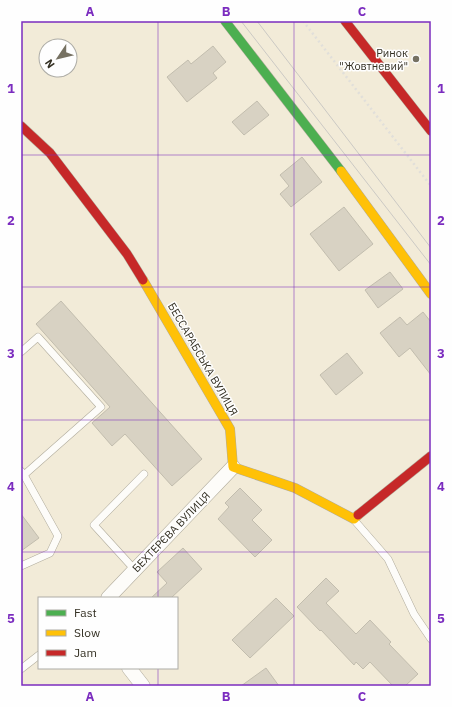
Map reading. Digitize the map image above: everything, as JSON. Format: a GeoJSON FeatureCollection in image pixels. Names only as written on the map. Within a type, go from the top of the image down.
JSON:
{"type":"FeatureCollection","features":[{"type":"Feature","properties":{"kind":"street"},"geometry":{"type":"LineString","coordinates":[[225,21],[337,166],[431,294]]}},
{"type":"Feature","properties":{"kind":"street"},"geometry":{"type":"LineString","coordinates":[[345,21],[431,131]]}},
{"type":"Feature","properties":{"kind":"street","name":"БЕССАРАБСЬКА ВУЛИЦЯ"},"geometry":{"type":"LineString","coordinates":[[21,126],[50,152],[128,254],[230,429],[233,467]]}},
{"type":"Feature","properties":{"kind":"street"},"geometry":{"type":"LineString","coordinates":[[233,467],[295,488],[354,519],[431,456]]}},
{"type":"Feature","properties":{"kind":"street","name":"БЕХТЕРЄВА ВУЛИЦЯ"},"geometry":{"type":"LineString","coordinates":[[109,597],[233,467]]}},
{"type":"Feature","properties":{"kind":"street"},"geometry":{"type":"LineString","coordinates":[[130,669],[142,686]]}},
{"type":"Feature","properties":{"kind":"lane"},"geometry":{"type":"LineString","coordinates":[[21,352],[38,338],[101,407],[23,473],[58,536],[50,553],[21,566]]}},
{"type":"Feature","properties":{"kind":"lane"},"geometry":{"type":"LineString","coordinates":[[135,570],[94,525],[144,474]]}},
{"type":"Feature","properties":{"kind":"lane"},"geometry":{"type":"LineString","coordinates":[[354,519],[388,559],[414,614],[431,639]]}},
{"type":"Feature","properties":{"kind":"lane"},"geometry":{"type":"LineString","coordinates":[[21,669],[38,657]]}},
{"type":"Feature","properties":{"kind":"path"},"geometry":{"type":"LineString","coordinates":[[303,21],[431,186]]}},
{"type":"Feature","properties":{"kind":"building"},"geometry":{"type":"Polygon","coordinates":[[[213,46],[226,62],[213,73],[217,78],[187,102],[167,77],[188,60],[191,64],[213,46]]]}},
{"type":"Feature","properties":{"kind":"building"},"geometry":{"type":"Polygon","coordinates":[[[257,101],[269,115],[244,135],[232,122],[257,101]]]}},
{"type":"Feature","properties":{"kind":"building"},"geometry":{"type":"Polygon","coordinates":[[[302,157],[322,182],[291,207],[280,194],[289,186],[280,175],[302,157]]]}},
{"type":"Feature","properties":{"kind":"building"},"geometry":{"type":"Polygon","coordinates":[[[344,207],[373,244],[339,271],[310,234],[344,207]]]}},
{"type":"Feature","properties":{"kind":"building"},"geometry":{"type":"Polygon","coordinates":[[[390,272],[403,289],[378,308],[365,290],[390,272]]]}},
{"type":"Feature","properties":{"kind":"building"},"geometry":{"type":"Polygon","coordinates":[[[61,301],[202,459],[172,486],[125,434],[112,446],[92,423],[110,407],[36,324],[61,301]]]}},
{"type":"Feature","properties":{"kind":"building"},"geometry":{"type":"Polygon","coordinates":[[[423,312],[431,322],[431,375],[410,348],[399,357],[380,333],[400,317],[407,325],[423,312]]]}},
{"type":"Feature","properties":{"kind":"building"},"geometry":{"type":"Polygon","coordinates":[[[347,353],[363,373],[336,395],[320,375],[347,353]]]}},
{"type":"Feature","properties":{"kind":"building"},"geometry":{"type":"Polygon","coordinates":[[[240,488],[262,510],[252,520],[272,540],[255,557],[218,519],[229,507],[225,503],[240,488]]]}},
{"type":"Feature","properties":{"kind":"building"},"geometry":{"type":"Polygon","coordinates":[[[21,514],[39,538],[21,551],[21,514]]]}},
{"type":"Feature","properties":{"kind":"building"},"geometry":{"type":"Polygon","coordinates":[[[183,548],[202,569],[172,597],[152,597],[167,583],[157,572],[183,548]]]}},
{"type":"Feature","properties":{"kind":"building"},"geometry":{"type":"Polygon","coordinates":[[[326,578],[339,591],[326,603],[356,634],[370,620],[391,642],[389,644],[418,674],[405,686],[393,686],[370,662],[363,669],[356,662],[354,665],[297,607],[326,578]]]}},
{"type":"Feature","properties":{"kind":"building"},"geometry":{"type":"Polygon","coordinates":[[[276,598],[294,616],[250,658],[232,640],[276,598]]]}},
{"type":"Feature","properties":{"kind":"building"},"geometry":{"type":"Polygon","coordinates":[[[266,668],[279,686],[241,686],[266,668]]]}},
{"type":"Feature","properties":{"kind":"tram line"},"geometry":{"type":"LineString","coordinates":[[241,21],[431,265]]}},
{"type":"Feature","properties":{"kind":"tram line"},"geometry":{"type":"LineString","coordinates":[[257,21],[431,248]]}},
{"type":"Feature","properties":{"kind":"traffic: fast"},"geometry":{"type":"LineString","coordinates":[[225,21],[341,171]]}},
{"type":"Feature","properties":{"kind":"traffic: slow"},"geometry":{"type":"LineString","coordinates":[[341,171],[431,294]]}},
{"type":"Feature","properties":{"kind":"traffic: slow"},"geometry":{"type":"LineString","coordinates":[[143,280],[230,429],[233,467],[295,488],[354,519],[358,515]]}},
{"type":"Feature","properties":{"kind":"traffic: jam"},"geometry":{"type":"LineString","coordinates":[[345,21],[431,131]]}},
{"type":"Feature","properties":{"kind":"traffic: jam"},"geometry":{"type":"LineString","coordinates":[[21,126],[50,153],[127,254],[143,280]]}},
{"type":"Feature","properties":{"kind":"traffic: jam"},"geometry":{"type":"LineString","coordinates":[[358,515],[431,456]]}},
{"type":"Feature","properties":{"kind":"place","name":"Ринок \"Жовтневий\""},"geometry":{"type":"Point","coordinates":[416,59]}}]}
